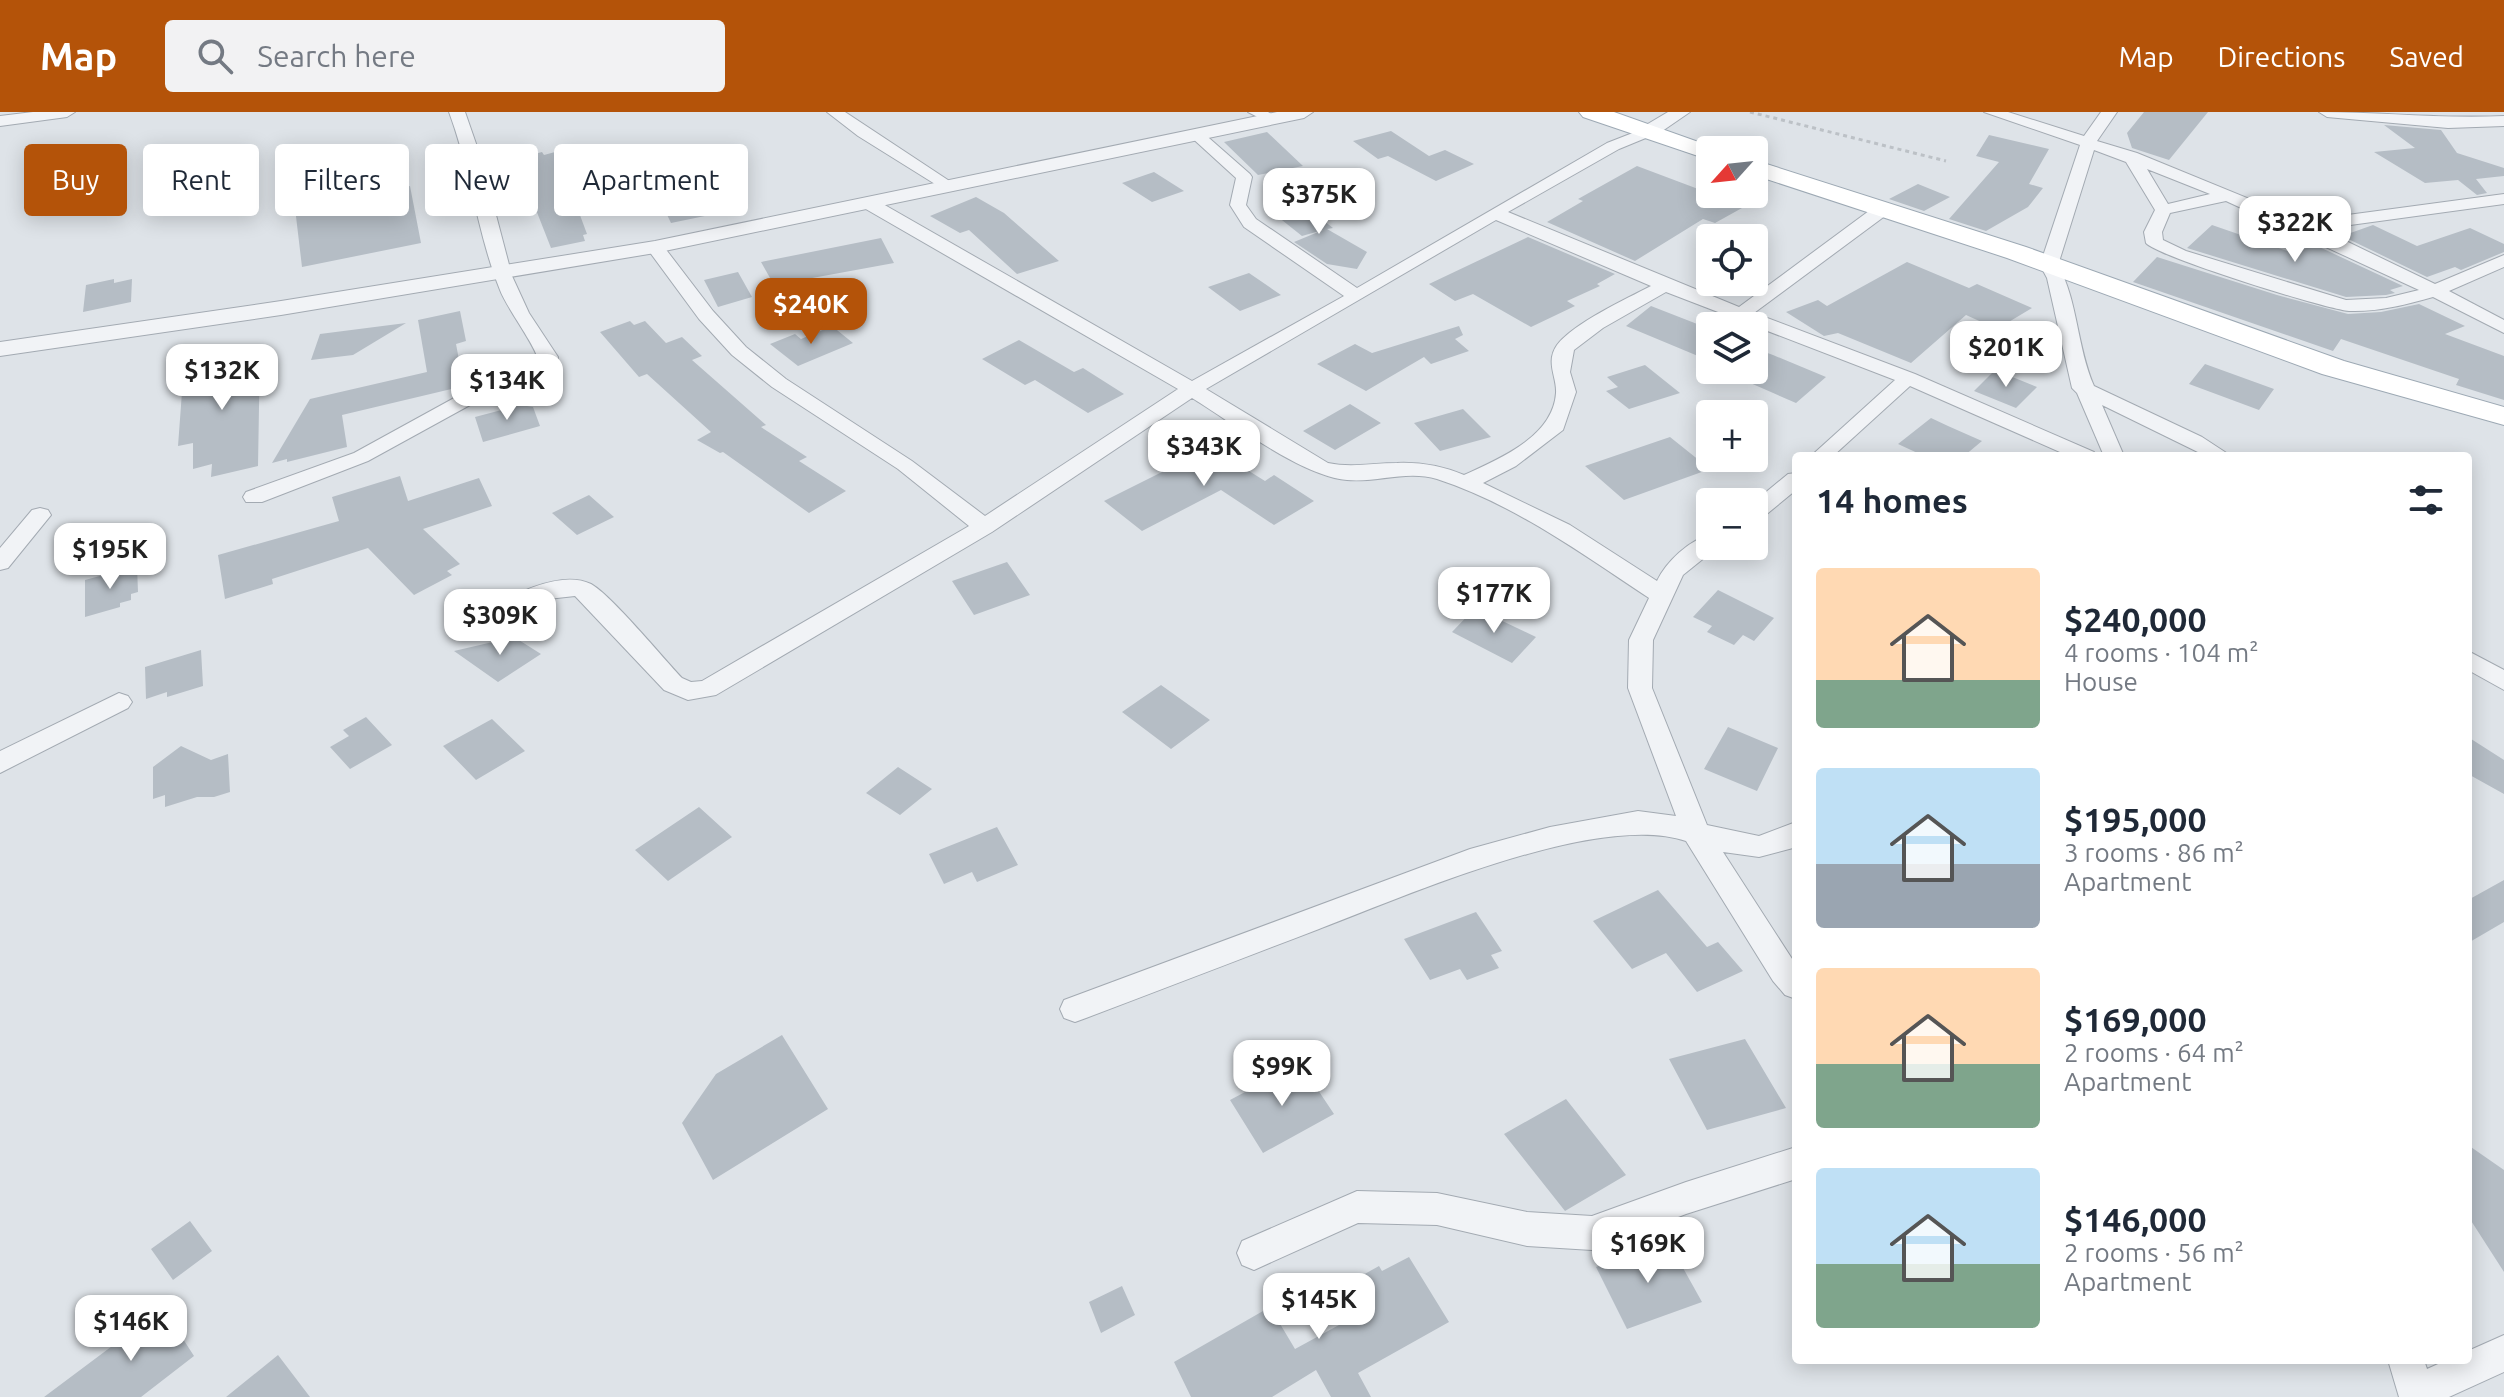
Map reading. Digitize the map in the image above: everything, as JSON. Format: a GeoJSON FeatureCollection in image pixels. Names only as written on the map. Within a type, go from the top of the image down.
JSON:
{"type":"FeatureCollection","features":[{"type":"Feature","properties":{"kind":"main road"},"geometry":{"type":"LineString","coordinates":[[1591,112],[1644,123],[1696,146]]}},
{"type":"Feature","properties":{"kind":"main road"},"geometry":{"type":"LineString","coordinates":[[1768,172],[2049,265],[2265,345],[2434,398],[2504,416]]}},
{"type":"Feature","properties":{"kind":"street"},"geometry":{"type":"LineString","coordinates":[[0,121],[67,112]]}},
{"type":"Feature","properties":{"kind":"street"},"geometry":{"type":"LineString","coordinates":[[254,497],[361,457],[463,401],[541,375],[547,368],[548,357],[512,300],[502,273],[480,184],[457,112]]}},
{"type":"Feature","properties":{"kind":"street"},"geometry":{"type":"LineString","coordinates":[[835,112],[949,186]]}},
{"type":"Feature","properties":{"kind":"street"},"geometry":{"type":"LineString","coordinates":[[0,349],[655,247],[1196,134],[1264,115],[1304,112]]}},
{"type":"Feature","properties":{"kind":"street"},"geometry":{"type":"LineString","coordinates":[[467,631],[540,594],[564,586],[582,589],[673,684],[688,691],[707,689],[984,527],[1192,389],[1613,146],[1644,123],[1681,112]]}},
{"type":"Feature","properties":{"kind":"street"},"geometry":{"type":"LineString","coordinates":[[1992,112],[2131,156],[2300,227],[2436,290],[2504,327]]}},
{"type":"Feature","properties":{"kind":"street"},"geometry":{"type":"LineString","coordinates":[[2109,112],[2089,141],[2049,265],[2056,278],[2082,388],[2112,452]]}},
{"type":"Feature","properties":{"kind":"street"},"geometry":{"type":"LineString","coordinates":[[2327,112],[2448,123],[2504,121]]}},
{"type":"Feature","properties":{"kind":"street"},"geometry":{"type":"LineString","coordinates":[[1196,134],[1244,177],[1238,205],[1250,223],[1357,296]]}},
{"type":"Feature","properties":{"kind":"street"},"geometry":{"type":"LineString","coordinates":[[2131,156],[2163,210]]}},
{"type":"Feature","properties":{"kind":"street"},"geometry":{"type":"LineString","coordinates":[[2163,210],[2224,196]]}},
{"type":"Feature","properties":{"kind":"street"},"geometry":{"type":"LineString","coordinates":[[2300,227],[2504,199]]}},
{"type":"Feature","properties":{"kind":"street"},"geometry":{"type":"LineString","coordinates":[[870,204],[1192,389],[1321,468],[1348,474],[1396,469],[1438,472],[1562,530],[1660,594]]}},
{"type":"Feature","properties":{"kind":"street"},"geometry":{"type":"LineString","coordinates":[[2467,204],[2504,220]]}},
{"type":"Feature","properties":{"kind":"street"},"geometry":{"type":"LineString","coordinates":[[1744,312],[1883,209]]}},
{"type":"Feature","properties":{"kind":"street"},"geometry":{"type":"LineString","coordinates":[[2163,210],[2153,232],[2155,243],[2164,249],[2345,305],[2370,307],[2436,290],[2504,260]]}},
{"type":"Feature","properties":{"kind":"street"},"geometry":{"type":"LineString","coordinates":[[1495,213],[1736,312]]}},
{"type":"Feature","properties":{"kind":"street"},"geometry":{"type":"LineString","coordinates":[[655,247],[706,315],[739,351],[779,383],[905,465],[984,527]]}},
{"type":"Feature","properties":{"kind":"street"},"geometry":{"type":"LineString","coordinates":[[1465,483],[1509,462],[1553,430],[1566,392],[1560,372],[1565,348],[1596,324],[1665,285]]}},
{"type":"Feature","properties":{"kind":"street"},"geometry":{"type":"LineString","coordinates":[[1768,324],[1908,378],[2078,452]]}},
{"type":"Feature","properties":{"kind":"street"},"geometry":{"type":"LineString","coordinates":[[1825,452],[1908,378]]}},
{"type":"Feature","properties":{"kind":"street"},"geometry":{"type":"LineString","coordinates":[[2082,388],[2213,452]]}},
{"type":"Feature","properties":{"kind":"street"},"geometry":{"type":"LineString","coordinates":[[1768,502],[1792,482]]}},
{"type":"Feature","properties":{"kind":"street"},"geometry":{"type":"LineString","coordinates":[[0,563],[40,515]]}},
{"type":"Feature","properties":{"kind":"street"},"geometry":{"type":"LineString","coordinates":[[1696,553],[1673,571],[1660,594],[1641,640],[1640,688],[1696,833],[1792,981]]}},
{"type":"Feature","properties":{"kind":"street"},"geometry":{"type":"LineString","coordinates":[[2472,662],[2504,681]]}},
{"type":"Feature","properties":{"kind":"street"},"geometry":{"type":"LineString","coordinates":[[0,763],[119,702]]}},
{"type":"Feature","properties":{"kind":"street"},"geometry":{"type":"LineString","coordinates":[[1075,1009],[1470,860],[1550,838],[1638,822],[1666,823],[1744,847],[1778,845],[1792,836]]}},
{"type":"Feature","properties":{"kind":"street"},"geometry":{"type":"LineString","coordinates":[[1254,1253],[1357,1207],[1437,1209],[1527,1229],[1592,1233],[1686,1198],[1792,1164]]}},
{"type":"Feature","properties":{"kind":"street"},"geometry":{"type":"LineString","coordinates":[[2472,1364],[2504,1353]]}},
{"type":"Feature","properties":{"kind":"street"},"geometry":{"type":"LineString","coordinates":[[2413,1383],[2471,1364]]}},
{"type":"Feature","properties":{"kind":"path"},"geometry":{"type":"LineString","coordinates":[[1750,112],[1946,161]]}},
{"type":"Feature","properties":{"kind":"building"},"geometry":{"type":"Polygon","coordinates":[[[2144,112],[2208,112],[2169,160],[2132,148],[2127,133],[2144,112]]]}},
{"type":"Feature","properties":{"kind":"building"},"geometry":{"type":"Polygon","coordinates":[[[2384,125],[2441,130],[2457,153],[2504,168],[2504,176],[2476,179],[2487,193],[2477,195],[2458,180],[2425,183],[2374,152],[2415,148],[2384,125]]]}},
{"type":"Feature","properties":{"kind":"building"},"geometry":{"type":"Polygon","coordinates":[[[1391,131],[1429,156],[1445,150],[1474,164],[1436,181],[1388,156],[1378,159],[1353,141],[1391,131]]]}},
{"type":"Feature","properties":{"kind":"building"},"geometry":{"type":"Polygon","coordinates":[[[1267,132],[1303,166],[1258,175],[1224,142],[1267,132]]]}},
{"type":"Feature","properties":{"kind":"building"},"geometry":{"type":"Polygon","coordinates":[[[1989,135],[2049,149],[2029,184],[2043,188],[2028,207],[1986,231],[1949,219],[1999,162],[1976,156],[1989,135]]]}},
{"type":"Feature","properties":{"kind":"building"},"geometry":{"type":"Polygon","coordinates":[[[554,152],[554,216],[580,216],[587,234],[583,235],[585,241],[551,248],[538,215],[538,153],[554,152]]]}},
{"type":"Feature","properties":{"kind":"building"},"geometry":{"type":"Polygon","coordinates":[[[1637,166],[1696,188],[1696,208],[1742,208],[1715,223],[1703,219],[1635,261],[1547,222],[1583,201],[1578,199],[1637,166]]]}},
{"type":"Feature","properties":{"kind":"building"},"geometry":{"type":"Polygon","coordinates":[[[1154,172],[1184,191],[1152,202],[1122,183],[1154,172]]]}},
{"type":"Feature","properties":{"kind":"building"},"geometry":{"type":"Polygon","coordinates":[[[1918,184],[1950,197],[1924,211],[1889,199],[1918,184]]]}},
{"type":"Feature","properties":{"kind":"building"},"geometry":{"type":"Polygon","coordinates":[[[409,186],[421,243],[302,267],[296,216],[409,216],[409,186]]]}},
{"type":"Feature","properties":{"kind":"building"},"geometry":{"type":"Polygon","coordinates":[[[976,197],[1004,213],[1059,261],[1017,274],[969,230],[960,233],[930,216],[976,197]]]}},
{"type":"Feature","properties":{"kind":"building"},"geometry":{"type":"Polygon","coordinates":[[[1296,199],[1333,228],[1327,229],[1367,252],[1357,269],[1327,264],[1294,242],[1323,230],[1302,236],[1267,208],[1296,199]]]}},
{"type":"Feature","properties":{"kind":"building"},"geometry":{"type":"Polygon","coordinates":[[[668,216],[705,216],[671,223],[668,216]]]}},
{"type":"Feature","properties":{"kind":"building"},"geometry":{"type":"Polygon","coordinates":[[[2212,225],[2293,253],[2315,245],[2403,286],[2390,290],[2395,293],[2386,295],[2346,297],[2187,248],[2212,225]]]}},
{"type":"Feature","properties":{"kind":"building"},"geometry":{"type":"Polygon","coordinates":[[[2373,225],[2417,246],[2470,228],[2504,244],[2504,252],[2461,270],[2455,267],[2427,277],[2342,236],[2373,225]]]}},
{"type":"Feature","properties":{"kind":"building"},"geometry":{"type":"Polygon","coordinates":[[[1528,237],[1615,274],[1597,284],[1600,286],[1567,301],[1575,306],[1531,327],[1473,294],[1455,301],[1429,284],[1528,237]]]}},
{"type":"Feature","properties":{"kind":"building"},"geometry":{"type":"Polygon","coordinates":[[[881,238],[894,263],[774,285],[761,262],[881,238]]]}},
{"type":"Feature","properties":{"kind":"building"},"geometry":{"type":"Polygon","coordinates":[[[2157,257],[2348,314],[2381,312],[2419,304],[2465,326],[2445,334],[2504,356],[2504,400],[2456,385],[2459,379],[2341,339],[2333,351],[2133,282],[2157,257]]]}},
{"type":"Feature","properties":{"kind":"building"},"geometry":{"type":"Polygon","coordinates":[[[1907,262],[1969,288],[1977,284],[2032,308],[1997,329],[1966,315],[1911,363],[1838,333],[1824,336],[1786,312],[1818,300],[1827,306],[1907,262]]]}},
{"type":"Feature","properties":{"kind":"building"},"geometry":{"type":"Polygon","coordinates":[[[738,272],[752,297],[718,307],[704,280],[738,272]]]}},
{"type":"Feature","properties":{"kind":"building"},"geometry":{"type":"Polygon","coordinates":[[[1249,273],[1281,295],[1240,311],[1208,287],[1249,273]]]}},
{"type":"Feature","properties":{"kind":"building"},"geometry":{"type":"Polygon","coordinates":[[[114,279],[114,283],[132,279],[131,302],[83,312],[86,285],[114,279]]]}},
{"type":"Feature","properties":{"kind":"building"},"geometry":{"type":"Polygon","coordinates":[[[1651,306],[1696,324],[1696,355],[1626,326],[1651,306]]]}},
{"type":"Feature","properties":{"kind":"building"},"geometry":{"type":"Polygon","coordinates":[[[460,311],[466,341],[456,344],[464,386],[342,415],[347,447],[272,463],[310,399],[427,372],[418,320],[460,311]]]}},
{"type":"Feature","properties":{"kind":"building"},"geometry":{"type":"Polygon","coordinates":[[[630,321],[634,325],[645,321],[666,343],[682,337],[702,356],[692,360],[766,425],[761,427],[807,457],[799,461],[846,491],[809,513],[723,452],[697,440],[711,432],[647,374],[639,377],[600,332],[630,321]]]}},
{"type":"Feature","properties":{"kind":"building"},"geometry":{"type":"Polygon","coordinates":[[[406,323],[353,355],[311,360],[320,334],[406,323]]]}},
{"type":"Feature","properties":{"kind":"building"},"geometry":{"type":"Polygon","coordinates":[[[832,326],[853,343],[798,366],[770,344],[795,334],[801,339],[832,326]]]}},
{"type":"Feature","properties":{"kind":"building"},"geometry":{"type":"Polygon","coordinates":[[[1459,326],[1463,335],[1455,339],[1469,351],[1431,364],[1424,357],[1366,391],[1317,364],[1355,344],[1372,353],[1459,326]]]}},
{"type":"Feature","properties":{"kind":"building"},"geometry":{"type":"Polygon","coordinates":[[[1019,340],[1074,372],[1083,368],[1124,394],[1088,413],[1035,380],[1025,385],[982,359],[1019,340]]]}},
{"type":"Feature","properties":{"kind":"building"},"geometry":{"type":"Polygon","coordinates":[[[260,348],[258,466],[211,477],[212,464],[193,469],[193,443],[178,446],[184,365],[260,348]]]}},
{"type":"Feature","properties":{"kind":"building"},"geometry":{"type":"Polygon","coordinates":[[[1768,353],[1826,377],[1796,403],[1753,384],[1768,384],[1768,353]]]}},
{"type":"Feature","properties":{"kind":"building"},"geometry":{"type":"Polygon","coordinates":[[[2205,364],[2274,389],[2259,410],[2189,384],[2205,364]]]}},
{"type":"Feature","properties":{"kind":"building"},"geometry":{"type":"Polygon","coordinates":[[[1645,365],[1680,393],[1629,409],[1606,391],[1618,387],[1607,377],[1645,365]]]}},
{"type":"Feature","properties":{"kind":"building"},"geometry":{"type":"Polygon","coordinates":[[[1995,370],[2037,387],[2016,408],[1974,391],[1995,370]]]}},
{"type":"Feature","properties":{"kind":"building"},"geometry":{"type":"Polygon","coordinates":[[[1350,404],[1381,423],[1335,450],[1303,431],[1350,404]]]}},
{"type":"Feature","properties":{"kind":"building"},"geometry":{"type":"Polygon","coordinates":[[[521,405],[533,407],[540,426],[483,442],[475,417],[521,405]]]}},
{"type":"Feature","properties":{"kind":"building"},"geometry":{"type":"Polygon","coordinates":[[[1463,409],[1491,437],[1440,451],[1414,423],[1463,409]]]}},
{"type":"Feature","properties":{"kind":"building"},"geometry":{"type":"Polygon","coordinates":[[[1931,418],[1982,441],[1969,452],[1915,452],[1898,444],[1931,418]]]}},
{"type":"Feature","properties":{"kind":"building"},"geometry":{"type":"Polygon","coordinates":[[[1670,437],[1696,458],[1696,472],[1702,472],[1624,500],[1585,466],[1670,437]]]}},
{"type":"Feature","properties":{"kind":"building"},"geometry":{"type":"Polygon","coordinates":[[[1196,438],[1265,481],[1274,475],[1314,501],[1274,525],[1221,490],[1142,531],[1104,501],[1170,468],[1157,460],[1196,438]]]}},
{"type":"Feature","properties":{"kind":"building"},"geometry":{"type":"Polygon","coordinates":[[[400,476],[408,501],[479,478],[492,506],[423,529],[460,564],[447,571],[452,575],[414,595],[368,548],[272,579],[273,584],[225,599],[218,555],[339,521],[332,497],[400,476]]]}},
{"type":"Feature","properties":{"kind":"building"},"geometry":{"type":"Polygon","coordinates":[[[589,495],[614,517],[577,535],[552,513],[589,495]]]}},
{"type":"Feature","properties":{"kind":"building"},"geometry":{"type":"Polygon","coordinates":[[[1007,562],[1030,595],[974,615],[952,581],[1007,562]]]}},
{"type":"Feature","properties":{"kind":"building"},"geometry":{"type":"Polygon","coordinates":[[[137,566],[138,592],[131,594],[131,600],[120,603],[120,607],[85,617],[85,580],[137,566]]]}},
{"type":"Feature","properties":{"kind":"building"},"geometry":{"type":"Polygon","coordinates":[[[1718,590],[1774,618],[1754,641],[1743,635],[1734,645],[1707,632],[1712,626],[1693,617],[1718,590]]]}},
{"type":"Feature","properties":{"kind":"building"},"geometry":{"type":"Polygon","coordinates":[[[1475,608],[1536,637],[1512,663],[1452,632],[1475,608]]]}},
{"type":"Feature","properties":{"kind":"building"},"geometry":{"type":"Polygon","coordinates":[[[514,637],[541,654],[498,682],[454,651],[514,637]]]}},
{"type":"Feature","properties":{"kind":"building"},"geometry":{"type":"Polygon","coordinates":[[[201,650],[203,686],[167,697],[167,692],[146,699],[145,667],[201,650]]]}},
{"type":"Feature","properties":{"kind":"building"},"geometry":{"type":"Polygon","coordinates":[[[1161,685],[1210,720],[1171,749],[1122,712],[1161,685]]]}},
{"type":"Feature","properties":{"kind":"building"},"geometry":{"type":"Polygon","coordinates":[[[366,717],[392,745],[350,769],[330,747],[349,736],[343,730],[366,717]]]}},
{"type":"Feature","properties":{"kind":"building"},"geometry":{"type":"Polygon","coordinates":[[[492,719],[525,751],[476,780],[443,746],[492,719]]]}},
{"type":"Feature","properties":{"kind":"building"},"geometry":{"type":"Polygon","coordinates":[[[1728,727],[1778,748],[1757,791],[1704,769],[1728,727]]]}},
{"type":"Feature","properties":{"kind":"building"},"geometry":{"type":"Polygon","coordinates":[[[2472,740],[2504,760],[2504,794],[2472,776],[2472,740]]]}},
{"type":"Feature","properties":{"kind":"building"},"geometry":{"type":"Polygon","coordinates":[[[181,746],[211,760],[228,754],[230,792],[214,797],[197,797],[165,807],[165,795],[153,799],[153,767],[181,746]]]}},
{"type":"Feature","properties":{"kind":"building"},"geometry":{"type":"Polygon","coordinates":[[[898,767],[932,789],[900,815],[866,793],[898,767]]]}},
{"type":"Feature","properties":{"kind":"building"},"geometry":{"type":"Polygon","coordinates":[[[699,807],[732,837],[668,881],[635,850],[699,807]]]}},
{"type":"Feature","properties":{"kind":"building"},"geometry":{"type":"Polygon","coordinates":[[[997,827],[1018,865],[977,882],[972,872],[944,884],[929,854],[997,827]]]}},
{"type":"Feature","properties":{"kind":"building"},"geometry":{"type":"Polygon","coordinates":[[[2504,880],[2504,922],[2472,941],[2472,898],[2504,880]]]}},
{"type":"Feature","properties":{"kind":"building"},"geometry":{"type":"Polygon","coordinates":[[[1658,890],[1707,947],[1718,942],[1743,971],[1697,992],[1666,953],[1632,969],[1593,921],[1658,890]]]}},
{"type":"Feature","properties":{"kind":"building"},"geometry":{"type":"Polygon","coordinates":[[[1476,912],[1502,951],[1491,955],[1499,968],[1467,980],[1460,969],[1430,980],[1404,939],[1476,912]]]}},
{"type":"Feature","properties":{"kind":"building"},"geometry":{"type":"Polygon","coordinates":[[[782,1035],[828,1109],[713,1180],[682,1123],[716,1074],[782,1035]]]}},
{"type":"Feature","properties":{"kind":"building"},"geometry":{"type":"Polygon","coordinates":[[[1745,1039],[1786,1108],[1707,1130],[1669,1059],[1745,1039]]]}},
{"type":"Feature","properties":{"kind":"building"},"geometry":{"type":"Polygon","coordinates":[[[1300,1063],[1334,1114],[1263,1153],[1230,1100],[1300,1063]]]}},
{"type":"Feature","properties":{"kind":"building"},"geometry":{"type":"Polygon","coordinates":[[[1566,1099],[1626,1175],[1565,1211],[1504,1134],[1566,1099]]]}},
{"type":"Feature","properties":{"kind":"building"},"geometry":{"type":"Polygon","coordinates":[[[2472,1148],[2504,1170],[2504,1272],[2472,1222],[2472,1148]]]}},
{"type":"Feature","properties":{"kind":"building"},"geometry":{"type":"Polygon","coordinates":[[[190,1221],[212,1251],[173,1280],[151,1249],[190,1221]]]}},
{"type":"Feature","properties":{"kind":"building"},"geometry":{"type":"Polygon","coordinates":[[[1668,1241],[1702,1302],[1627,1329],[1596,1267],[1668,1241]]]}},
{"type":"Feature","properties":{"kind":"building"},"geometry":{"type":"Polygon","coordinates":[[[1409,1257],[1449,1322],[1358,1373],[1371,1397],[1331,1397],[1316,1370],[1272,1397],[1191,1397],[1174,1362],[1270,1307],[1295,1349],[1339,1325],[1328,1305],[1350,1293],[1345,1285],[1379,1266],[1382,1271],[1409,1257]]]}},
{"type":"Feature","properties":{"kind":"building"},"geometry":{"type":"Polygon","coordinates":[[[1122,1286],[1135,1315],[1101,1333],[1089,1302],[1122,1286]]]}},
{"type":"Feature","properties":{"kind":"building"},"geometry":{"type":"Polygon","coordinates":[[[163,1308],[194,1356],[141,1397],[44,1397],[163,1308]]]}},
{"type":"Feature","properties":{"kind":"building"},"geometry":{"type":"Polygon","coordinates":[[[278,1355],[310,1397],[226,1397],[278,1355]]]}}]}
